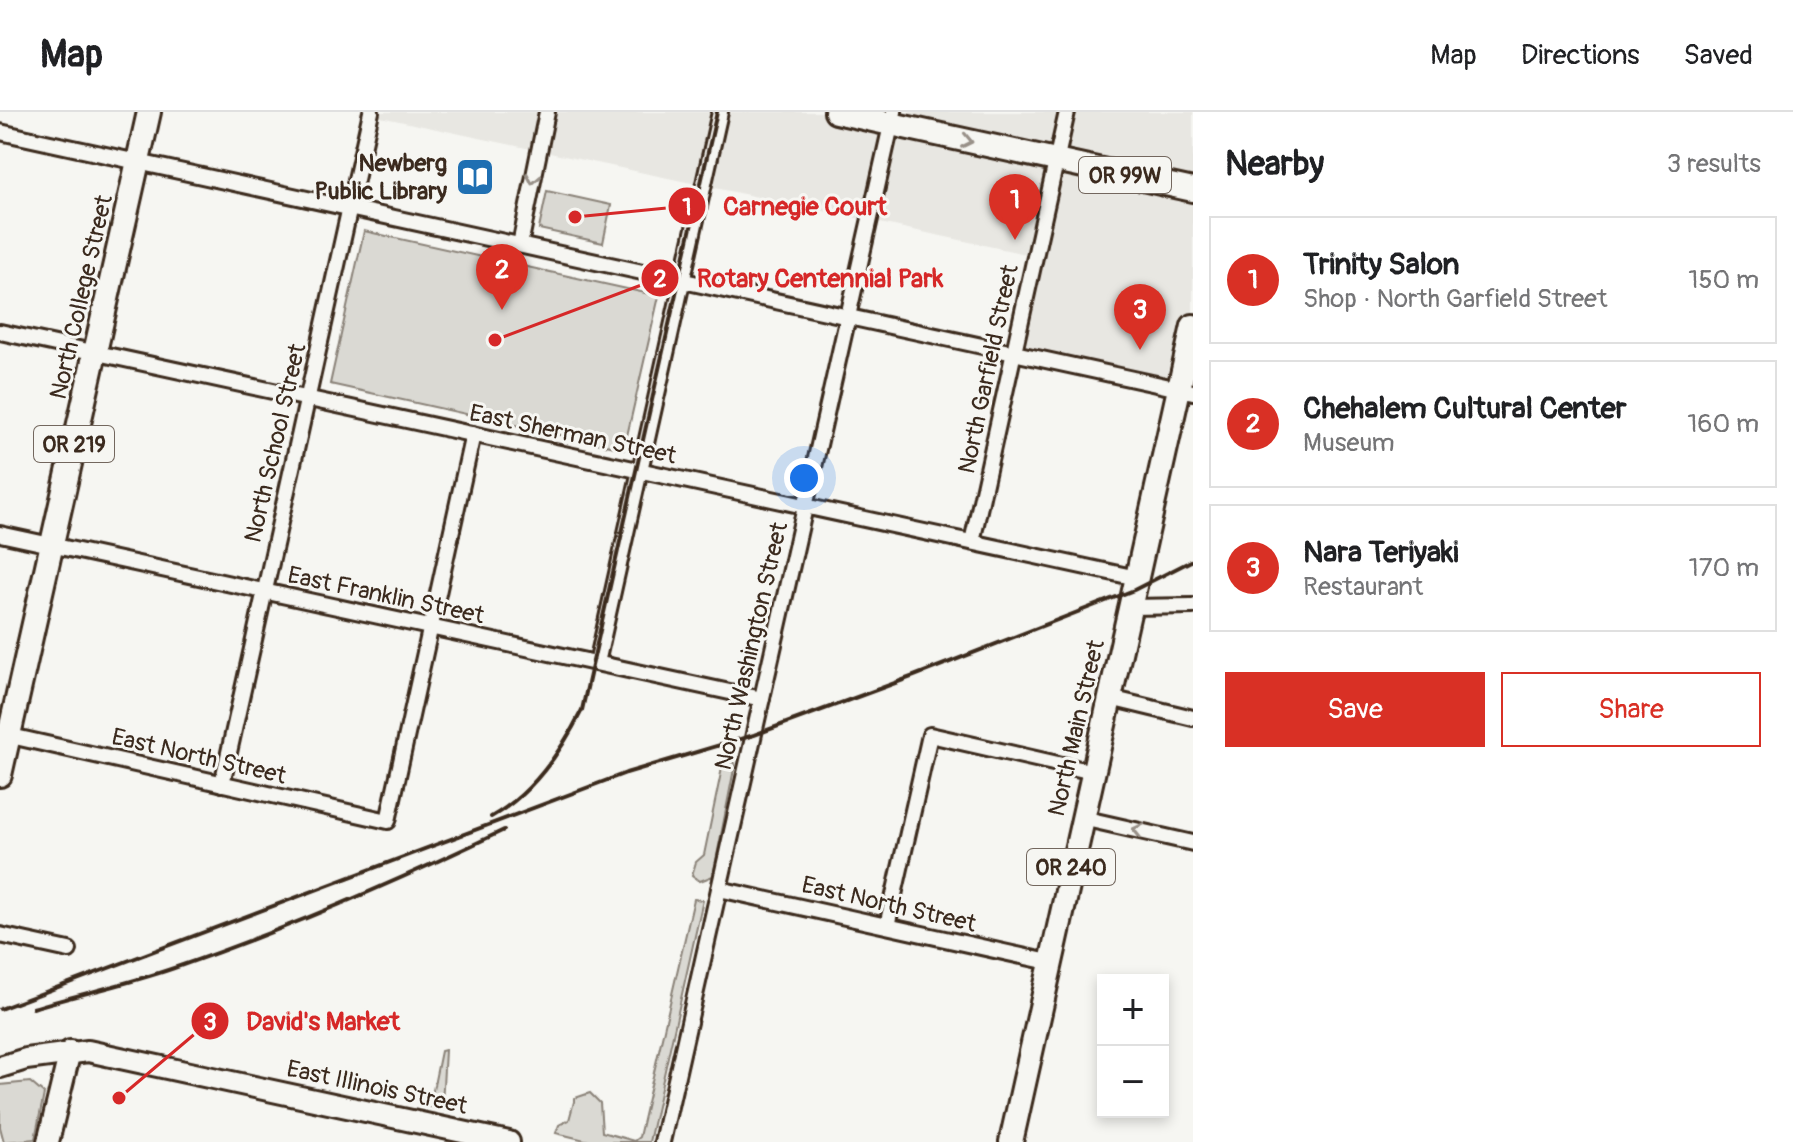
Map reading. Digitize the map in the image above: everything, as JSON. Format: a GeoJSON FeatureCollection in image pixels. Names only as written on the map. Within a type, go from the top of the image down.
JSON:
{"type":"FeatureCollection","features":[{"type":"Feature","properties":{"kind":"main road","name":"North College Street"},"geometry":{"type":"LineString","coordinates":[[0,775],[4,735],[51,545],[149,112]]}},
{"type":"Feature","properties":{"kind":"main road","name":"OR 99W"},"geometry":{"type":"LineString","coordinates":[[836,112],[893,118],[1057,160],[1193,190]]}},
{"type":"Feature","properties":{"kind":"main road","name":"North Main Street"},"geometry":{"type":"LineString","coordinates":[[1011,1142],[1130,607],[1186,391],[1193,326]]}},
{"type":"Feature","properties":{"kind":"street","name":"North School Street"},"geometry":{"type":"LineString","coordinates":[[222,784],[371,112]]}},
{"type":"Feature","properties":{"kind":"street"},"geometry":{"type":"LineString","coordinates":[[520,245],[547,112]]}},
{"type":"Feature","properties":{"kind":"street"},"geometry":{"type":"LineString","coordinates":[[597,663],[720,112]]}},
{"type":"Feature","properties":{"kind":"street","name":"North Garfield Street"},"geometry":{"type":"LineString","coordinates":[[972,542],[1067,112]]}},
{"type":"Feature","properties":{"kind":"street","name":"North Washington Street"},"geometry":{"type":"LineString","coordinates":[[662,1142],[893,118]]}},
{"type":"Feature","properties":{"kind":"street"},"geometry":{"type":"LineString","coordinates":[[0,132],[1186,391]]}},
{"type":"Feature","properties":{"kind":"street","name":"East Sherman Street"},"geometry":{"type":"LineString","coordinates":[[0,332],[1137,578]]}},
{"type":"Feature","properties":{"kind":"street"},"geometry":{"type":"LineString","coordinates":[[431,627],[473,434]]}},
{"type":"Feature","properties":{"kind":"street","name":"East Franklin Street"},"geometry":{"type":"LineString","coordinates":[[0,534],[762,699]]}},
{"type":"Feature","properties":{"kind":"street"},"geometry":{"type":"LineString","coordinates":[[1130,607],[1193,606]]}},
{"type":"Feature","properties":{"kind":"street","name":"East North Street"},"geometry":{"type":"LineString","coordinates":[[4,735],[388,821],[431,627]]}},
{"type":"Feature","properties":{"kind":"street"},"geometry":{"type":"LineString","coordinates":[[1110,698],[1193,718]]}},
{"type":"Feature","properties":{"kind":"street"},"geometry":{"type":"LineString","coordinates":[[887,926],[930,735],[1093,772]]}},
{"type":"Feature","properties":{"kind":"street"},"geometry":{"type":"LineString","coordinates":[[1082,818],[1193,843]]}},
{"type":"Feature","properties":{"kind":"street","name":"East North Street"},"geometry":{"type":"LineString","coordinates":[[719,889],[1049,962]]}},
{"type":"Feature","properties":{"kind":"street"},"geometry":{"type":"LineString","coordinates":[[0,935],[69,950]]}},
{"type":"Feature","properties":{"kind":"street"},"geometry":{"type":"LineString","coordinates":[[48,1142],[70,1051]]}},
{"type":"Feature","properties":{"kind":"street","name":"East Illinois Street"},"geometry":{"type":"LineString","coordinates":[[0,1067],[70,1051],[101,1053],[509,1142]]}},
{"type":"Feature","properties":{"kind":"shaded area"},"geometry":{"type":"Polygon","coordinates":[[[357,112],[1193,112],[1193,393],[1014,353],[1035,256],[357,112]]]}},
{"type":"Feature","properties":{"kind":"shaded area"},"geometry":{"type":"Polygon","coordinates":[[[547,191],[611,205],[603,243],[539,229],[547,191]]]}},
{"type":"Feature","properties":{"kind":"shaded area"},"geometry":{"type":"Polygon","coordinates":[[[364,231],[659,296],[624,449],[330,384],[364,231]]]}},
{"type":"Feature","properties":{"kind":"shaded area"},"geometry":{"type":"Polygon","coordinates":[[[731,761],[735,764],[713,876],[700,881],[692,875],[696,862],[704,855],[722,768],[731,761]]]}},
{"type":"Feature","properties":{"kind":"shaded area"},"geometry":{"type":"Polygon","coordinates":[[[694,899],[703,900],[649,1142],[593,1142],[556,1133],[559,1125],[569,1120],[575,1098],[590,1093],[600,1103],[602,1132],[634,1141],[639,1137],[694,899]]]}},
{"type":"Feature","properties":{"kind":"shaded area"},"geometry":{"type":"Polygon","coordinates":[[[445,1050],[442,1105],[448,1110],[420,1105],[431,1100],[441,1051],[445,1050]]]}},
{"type":"Feature","properties":{"kind":"shaded area"},"geometry":{"type":"Polygon","coordinates":[[[30,1082],[44,1094],[35,1139],[4,1142],[0,1127],[0,1085],[30,1082]]]}},
{"type":"Feature","properties":{"kind":"railway"},"geometry":{"type":"LineString","coordinates":[[491,817],[520,796],[544,771],[582,710],[717,112]]}},
{"type":"Feature","properties":{"kind":"railway"},"geometry":{"type":"LineString","coordinates":[[0,1009],[626,773],[754,735],[914,676],[1134,590],[1193,560]]}},
{"type":"Feature","properties":{"kind":"railway"},"geometry":{"type":"LineString","coordinates":[[33,1008],[157,974],[216,953],[382,886],[504,830]]}},
{"type":"Feature","properties":{"kind":"place","name":"Newberg Public Library"},"geometry":{"type":"Point","coordinates":[475,177]}},
{"type":"Feature","properties":{"kind":"place","name":"Carnegie Court"},"geometry":{"type":"Point","coordinates":[575,217]}},
{"type":"Feature","properties":{"kind":"place","name":"Trinity Salon"},"geometry":{"type":"Point","coordinates":[1015,240]}},
{"type":"Feature","properties":{"kind":"place","name":"Chehalem Cultural Center"},"geometry":{"type":"Point","coordinates":[502,310]}},
{"type":"Feature","properties":{"kind":"place","name":"Rotary Centennial Park"},"geometry":{"type":"Point","coordinates":[495,340]}},
{"type":"Feature","properties":{"kind":"place","name":"Nara Teriyaki"},"geometry":{"type":"Point","coordinates":[1140,350]}},
{"type":"Feature","properties":{"kind":"place","name":"David's Market"},"geometry":{"type":"Point","coordinates":[119,1098]}}]}
